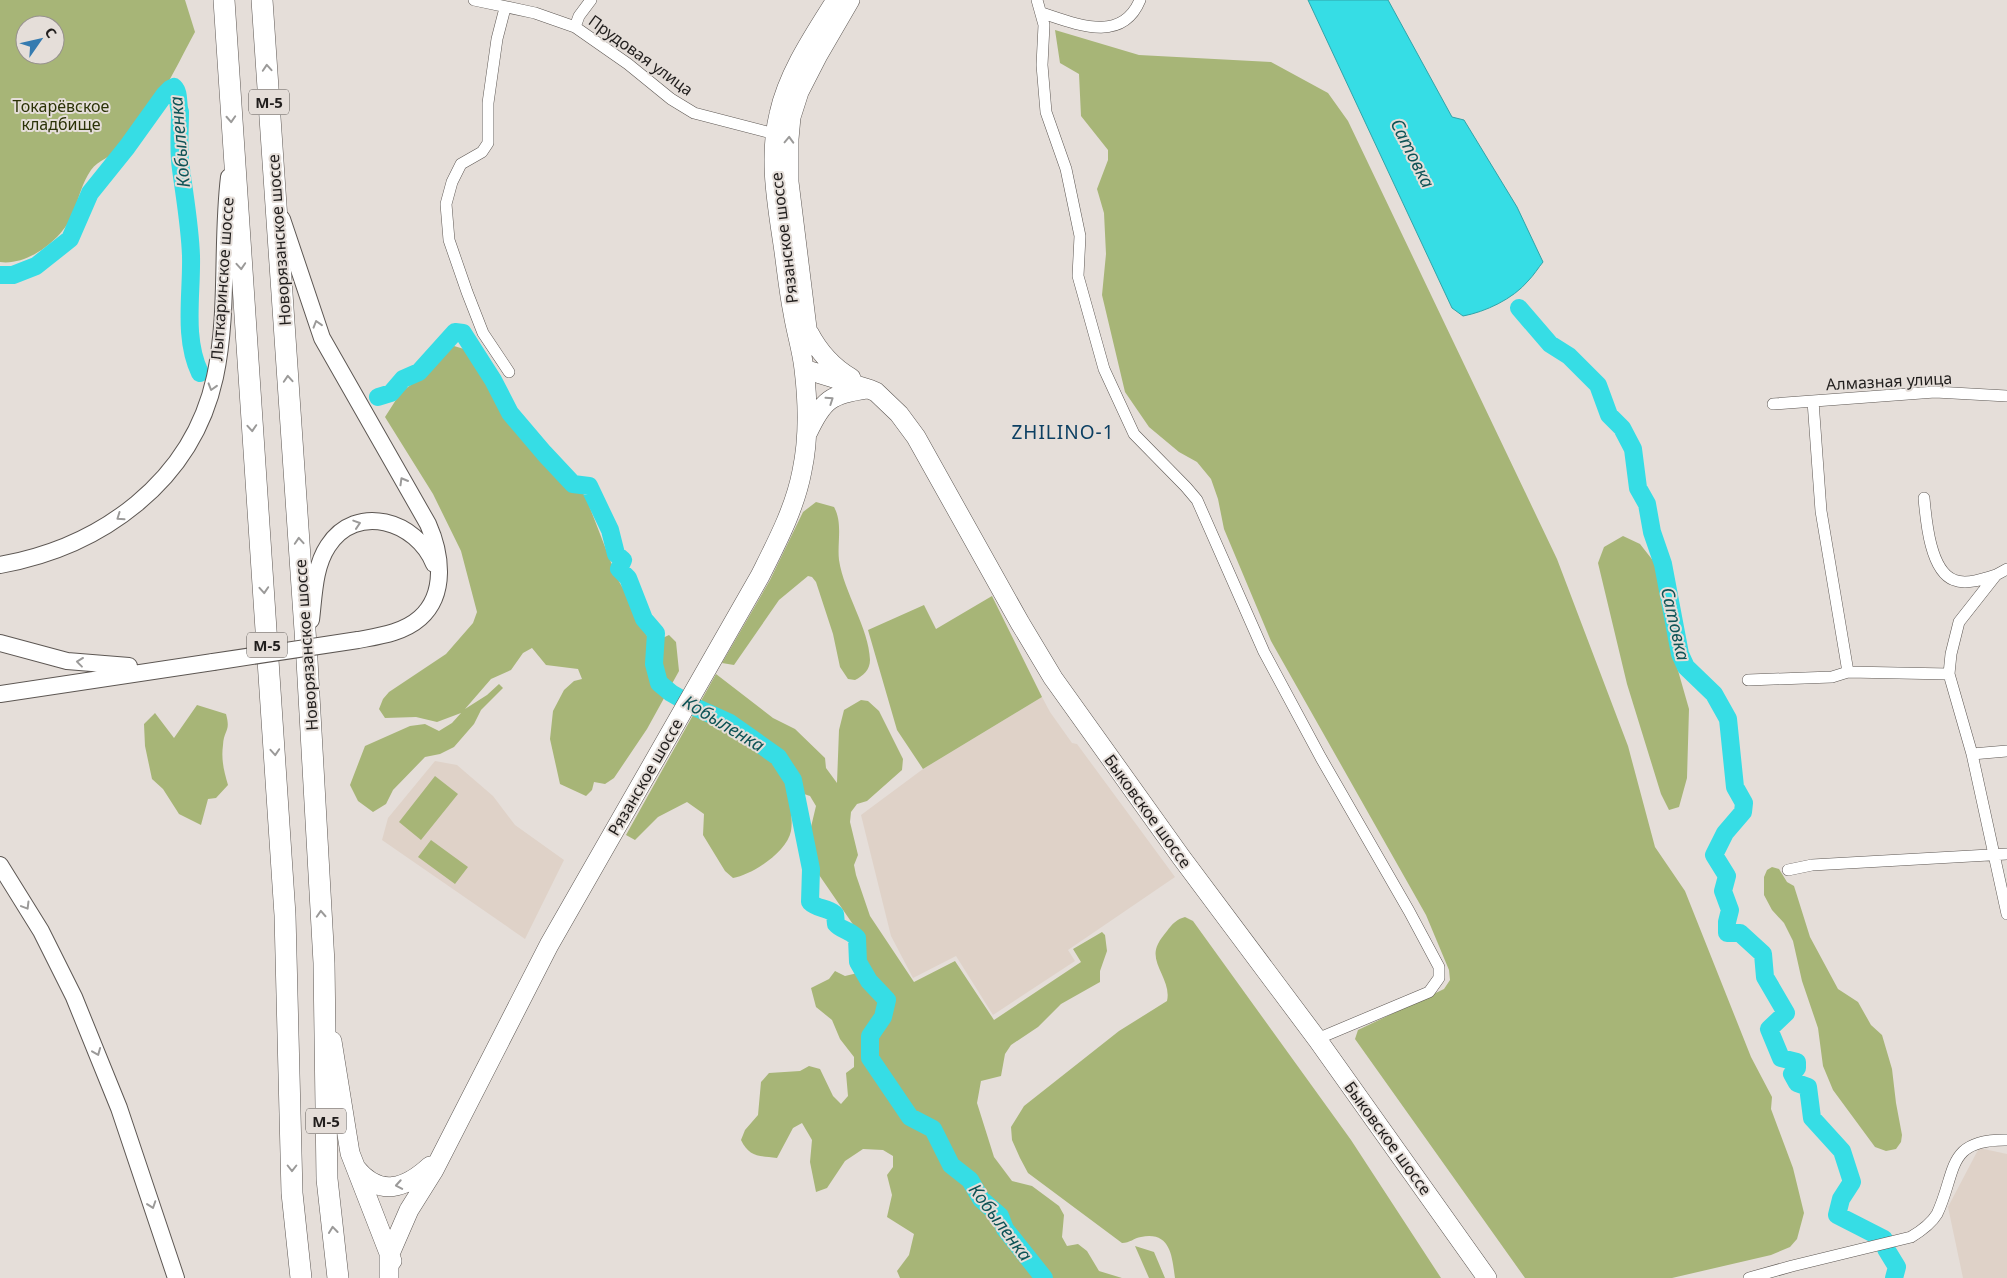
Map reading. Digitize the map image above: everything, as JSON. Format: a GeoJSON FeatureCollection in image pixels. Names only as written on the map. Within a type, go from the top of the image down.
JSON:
{"type":"FeatureCollection","features":[{"type":"Feature","properties":{"kind":"highway","name":"М-5"},"geometry":{"type":"LineString","coordinates":[[224,0],[284,896],[292,1193],[300,1278]]}},
{"type":"Feature","properties":{"kind":"highway","name":"Новорязанское шоссе"},"geometry":{"type":"LineString","coordinates":[[262,0],[307,660],[324,963]]}},
{"type":"Feature","properties":{"kind":"highway","name":"М-5"},"geometry":{"type":"LineString","coordinates":[[324,963],[327,1179],[338,1278]]}},
{"type":"Feature","properties":{"kind":"main road","name":"Рязанское шоссе"},"geometry":{"type":"LineString","coordinates":[[401,1278],[402,1261],[407,1243],[434,1170],[447,1142],[549,945],[760,576],[781,534],[795,498],[802,471],[807,433],[804,369],[793,313],[774,180],[775,134],[779,113],[788,86],[803,55],[836,0]]}},
{"type":"Feature","properties":{"kind":"main road","name":"Рязанское шоссе"},"geometry":{"type":"LineString","coordinates":[[804,369],[808,333],[789,182],[791,117],[799,92],[850,0]]}},
{"type":"Feature","properties":{"kind":"main road","name":"Лыткаринское шоссе"},"geometry":{"type":"LineString","coordinates":[[0,565],[18,562],[56,550],[88,536],[119,519],[146,496],[164,477],[190,442],[204,413],[215,378],[220,346],[226,201],[233,148]]}},
{"type":"Feature","properties":{"kind":"main road"},"geometry":{"type":"LineString","coordinates":[[0,694],[358,640],[392,633],[420,618],[430,605],[438,590],[439,576],[434,539],[428,524],[322,338],[298,262],[276,204]]}},
{"type":"Feature","properties":{"kind":"main road"},"geometry":{"type":"LineString","coordinates":[[808,333],[817,348],[830,363],[869,389]]}},
{"type":"Feature","properties":{"kind":"main road","name":"Быковское шоссе"},"geometry":{"type":"LineString","coordinates":[[804,369],[869,389],[900,414],[916,437],[1020,623],[1070,702],[1181,857],[1317,1039],[1487,1278]]}},
{"type":"Feature","properties":{"kind":"main road"},"geometry":{"type":"LineString","coordinates":[[807,433],[816,415],[825,403],[846,392],[869,389]]}},
{"type":"Feature","properties":{"kind":"main road"},"geometry":{"type":"LineString","coordinates":[[307,660],[318,569],[328,545],[342,531],[350,526],[369,521],[388,522],[397,525],[411,533],[425,548],[439,576]]}},
{"type":"Feature","properties":{"kind":"main road"},"geometry":{"type":"LineString","coordinates":[[0,643],[67,660],[163,668]]}},
{"type":"Feature","properties":{"kind":"main road"},"geometry":{"type":"LineString","coordinates":[[0,865],[41,932],[74,997],[119,1108],[176,1278]]}},
{"type":"Feature","properties":{"kind":"main road","name":"Новорязанское шоссе"},"geometry":{"type":"LineString","coordinates":[[324,963],[346,1134],[355,1167],[389,1256],[401,1278]]}},
{"type":"Feature","properties":{"kind":"main road"},"geometry":{"type":"LineString","coordinates":[[355,1167],[362,1176],[384,1186],[407,1184],[431,1165],[447,1142]]}},
{"type":"Feature","properties":{"kind":"main road","name":"Рязанское шоссе"},"geometry":{"type":"LineString","coordinates":[[389,1256],[409,1210],[434,1170]]}},
{"type":"Feature","properties":{"kind":"main road"},"geometry":{"type":"LineString","coordinates":[[290,1278],[292,1193]]}},
{"type":"Feature","properties":{"kind":"main road"},"geometry":{"type":"LineString","coordinates":[[389,1256],[389,1278]]}},
{"type":"Feature","properties":{"kind":"street"},"geometry":{"type":"LineString","coordinates":[[474,0],[535,13],[575,27]]}},
{"type":"Feature","properties":{"kind":"street","name":"Прудовая улица"},"geometry":{"type":"LineString","coordinates":[[591,0],[579,16],[575,27],[628,64],[671,99],[694,113],[775,134]]}},
{"type":"Feature","properties":{"kind":"street"},"geometry":{"type":"LineString","coordinates":[[1037,0],[1042,13],[1045,40],[1042,65],[1046,112],[1066,169],[1080,236],[1078,276],[1104,369],[1134,434],[1197,500],[1264,652],[1321,758],[1439,967],[1439,978],[1429,992],[1317,1039]]}},
{"type":"Feature","properties":{"kind":"street"},"geometry":{"type":"LineString","coordinates":[[1042,13],[1080,25],[1111,27],[1123,23],[1130,17],[1136,10],[1140,0]]}},
{"type":"Feature","properties":{"kind":"street"},"geometry":{"type":"LineString","coordinates":[[506,8],[497,39],[488,103],[488,143],[482,152],[461,164],[452,182],[446,204],[449,240],[467,292],[483,333],[509,372]]}},
{"type":"Feature","properties":{"kind":"street","name":"Алмазная улица"},"geometry":{"type":"LineString","coordinates":[[1773,404],[1935,392],[2007,396]]}},
{"type":"Feature","properties":{"kind":"street"},"geometry":{"type":"LineString","coordinates":[[1813,401],[1821,510],[1848,672]]}},
{"type":"Feature","properties":{"kind":"street"},"geometry":{"type":"LineString","coordinates":[[1924,498],[1926,525],[1931,544],[1937,560],[1948,577],[1956,581],[1985,579],[2007,569]]}},
{"type":"Feature","properties":{"kind":"street"},"geometry":{"type":"LineString","coordinates":[[1996,575],[1959,622],[1951,654],[1949,674],[1972,754],[2007,914]]}},
{"type":"Feature","properties":{"kind":"street"},"geometry":{"type":"LineString","coordinates":[[1748,680],[1832,677],[1848,672],[1949,674]]}},
{"type":"Feature","properties":{"kind":"street"},"geometry":{"type":"LineString","coordinates":[[1972,754],[2007,751]]}},
{"type":"Feature","properties":{"kind":"street"},"geometry":{"type":"LineString","coordinates":[[1788,870],[1812,865],[2007,854]]}},
{"type":"Feature","properties":{"kind":"street"},"geometry":{"type":"LineString","coordinates":[[1749,1278],[1912,1237],[1926,1228],[1936,1215],[1951,1169],[1967,1147],[1986,1139],[2007,1140]]}},
{"type":"Feature","properties":{"kind":"shaded area"},"geometry":{"type":"Polygon","coordinates":[[[1042,697],[1072,743],[1077,744],[1175,877],[1068,950],[1075,961],[993,1015],[956,956],[913,978],[891,936],[861,815],[923,769],[1042,697]]]}},
{"type":"Feature","properties":{"kind":"shaded area"},"geometry":{"type":"Polygon","coordinates":[[[435,761],[457,765],[493,796],[515,825],[564,860],[525,939],[382,840],[388,818],[435,761]]]}},
{"type":"Feature","properties":{"kind":"shaded area"},"geometry":{"type":"Polygon","coordinates":[[[1979,1148],[2007,1154],[2007,1278],[1963,1278],[1948,1207],[1979,1148]]]}},
{"type":"Feature","properties":{"kind":"green space","name":"Токарёвское кладбище"},"geometry":{"type":"Polygon","coordinates":[[[0,0],[185,0],[195,32],[154,107],[122,147],[91,170],[69,221],[54,240],[34,255],[11,262],[0,262],[0,0]]]}},
{"type":"Feature","properties":{"kind":"green space"},"geometry":{"type":"Polygon","coordinates":[[[1055,30],[1139,55],[1271,62],[1328,93],[1348,121],[1557,559],[1628,746],[1655,847],[1685,891],[1751,1057],[1772,1097],[1771,1109],[1793,1168],[1804,1213],[1797,1239],[1790,1247],[1771,1255],[1672,1278],[1525,1278],[1355,1039],[1358,1030],[1444,989],[1450,980],[1449,970],[1426,915],[1271,641],[1224,529],[1218,499],[1211,479],[1197,462],[1179,452],[1149,427],[1125,392],[1102,295],[1106,254],[1104,213],[1097,189],[1108,160],[1108,150],[1081,116],[1079,74],[1060,63],[1055,30]]]}},
{"type":"Feature","properties":{"kind":"green space"},"geometry":{"type":"Polygon","coordinates":[[[454,346],[464,349],[472,357],[505,418],[571,488],[585,495],[617,578],[641,620],[650,644],[669,635],[676,642],[679,671],[647,729],[614,778],[605,784],[594,782],[592,790],[586,796],[560,784],[550,739],[553,711],[564,690],[574,681],[582,679],[578,669],[546,665],[532,648],[523,653],[511,670],[491,679],[465,709],[487,695],[499,684],[503,688],[481,710],[474,724],[454,747],[440,754],[425,757],[393,790],[386,804],[373,812],[358,801],[350,785],[365,746],[410,726],[425,724],[439,731],[452,723],[461,713],[437,722],[416,717],[385,718],[379,709],[383,699],[389,692],[446,654],[473,623],[477,612],[461,551],[433,494],[385,417],[401,392],[422,377],[445,351],[454,346]]]}},
{"type":"Feature","properties":{"kind":"green space"},"geometry":{"type":"Polygon","coordinates":[[[816,502],[834,507],[837,513],[839,560],[869,648],[870,664],[867,670],[855,680],[848,679],[840,667],[833,634],[816,582],[812,577],[808,576],[779,600],[734,665],[722,663],[770,580],[803,512],[816,502]]]}},
{"type":"Feature","properties":{"kind":"green space"},"geometry":{"type":"Polygon","coordinates":[[[1623,536],[1640,544],[1658,567],[1677,667],[1689,709],[1687,778],[1679,807],[1669,810],[1661,794],[1627,684],[1598,563],[1604,547],[1623,536]]]}},
{"type":"Feature","properties":{"kind":"green space"},"geometry":{"type":"Polygon","coordinates":[[[992,596],[1042,697],[923,769],[897,730],[868,630],[924,605],[936,629],[992,596]]]}},
{"type":"Feature","properties":{"kind":"green space"},"geometry":{"type":"Polygon","coordinates":[[[716,674],[773,718],[795,729],[825,758],[826,768],[837,783],[839,730],[844,710],[861,700],[868,701],[879,711],[903,759],[902,770],[867,801],[857,804],[851,812],[850,822],[858,855],[854,865],[870,916],[914,982],[955,961],[994,1020],[1081,962],[1073,949],[1102,932],[1105,935],[1107,951],[1100,971],[1100,982],[1061,1004],[1038,1027],[1011,1045],[1005,1054],[1001,1076],[981,1081],[977,1103],[994,1157],[1012,1181],[1032,1186],[1059,1206],[1064,1215],[1062,1237],[1067,1246],[1078,1244],[1087,1251],[1099,1271],[1122,1278],[900,1278],[897,1271],[909,1255],[914,1234],[887,1217],[892,1195],[887,1175],[893,1167],[893,1156],[883,1150],[863,1149],[845,1161],[827,1188],[816,1192],[810,1162],[812,1140],[802,1123],[793,1128],[777,1158],[755,1155],[744,1146],[741,1140],[745,1130],[758,1115],[761,1082],[769,1073],[800,1071],[809,1066],[820,1069],[833,1096],[841,1104],[848,1096],[846,1073],[854,1067],[854,1057],[840,1039],[832,1020],[816,1007],[811,988],[829,979],[835,971],[845,976],[866,971],[863,939],[815,869],[811,827],[816,806],[810,796],[801,793],[793,803],[791,831],[783,847],[759,867],[733,878],[725,871],[703,835],[704,814],[687,802],[658,817],[635,840],[626,835],[716,674]]]}},
{"type":"Feature","properties":{"kind":"green space"},"geometry":{"type":"Polygon","coordinates":[[[197,705],[226,714],[228,724],[222,756],[228,785],[216,798],[208,799],[201,825],[179,814],[163,789],[152,779],[145,746],[144,724],[155,713],[174,738],[197,705]]]}},
{"type":"Feature","properties":{"kind":"green space"},"geometry":{"type":"Polygon","coordinates":[[[435,776],[458,794],[421,840],[399,822],[435,776]]]}},
{"type":"Feature","properties":{"kind":"green space"},"geometry":{"type":"Polygon","coordinates":[[[431,840],[468,867],[455,884],[418,857],[431,840]]]}},
{"type":"Feature","properties":{"kind":"green space"},"geometry":{"type":"Polygon","coordinates":[[[1772,867],[1779,869],[1787,882],[1794,886],[1810,937],[1838,989],[1858,1002],[1871,1025],[1882,1035],[1892,1069],[1902,1135],[1901,1142],[1896,1149],[1886,1151],[1875,1147],[1833,1090],[1823,1066],[1818,1028],[1802,981],[1793,941],[1784,923],[1772,910],[1764,895],[1764,877],[1767,870],[1772,867]]]}},
{"type":"Feature","properties":{"kind":"green space"},"geometry":{"type":"Polygon","coordinates":[[[1185,917],[1193,921],[1351,1140],[1441,1278],[1175,1278],[1171,1254],[1168,1247],[1159,1238],[1151,1236],[1122,1243],[1028,1173],[1012,1140],[1011,1127],[1024,1106],[1119,1031],[1167,1001],[1168,993],[1156,958],[1156,951],[1160,940],[1171,926],[1177,920],[1185,917]]]}},
{"type":"Feature","properties":{"kind":"green space"},"geometry":{"type":"Polygon","coordinates":[[[1135,1246],[1154,1252],[1165,1278],[1149,1278],[1135,1246]]]}},
{"type":"Feature","properties":{"kind":"water"},"geometry":{"type":"Polygon","coordinates":[[[1308,0],[1388,0],[1452,117],[1464,120],[1517,207],[1543,262],[1515,294],[1489,308],[1463,316],[1452,308],[1308,0]]]}},
{"type":"Feature","properties":{"kind":"waterway","name":"Кобыленка"},"geometry":{"type":"LineString","coordinates":[[0,275],[13,275],[36,266],[70,239],[90,193],[127,147],[165,94],[174,87],[177,92],[180,112],[180,162],[190,245],[190,331],[195,359],[200,373]]}},
{"type":"Feature","properties":{"kind":"waterway","name":"Сатовка"},"geometry":{"type":"LineString","coordinates":[[1519,308],[1550,344],[1569,356],[1598,385],[1609,415],[1622,428],[1633,449],[1638,488],[1647,504],[1652,532],[1663,564],[1680,654],[1686,667],[1714,694],[1728,719],[1735,787],[1744,803],[1743,812],[1725,833],[1714,855],[1727,876],[1723,891],[1730,910],[1727,933],[1740,933],[1763,954],[1765,977],[1786,1013],[1769,1029],[1781,1058],[1797,1062],[1797,1068],[1792,1074],[1797,1083],[1808,1087],[1812,1118],[1842,1151],[1852,1182],[1841,1199],[1837,1215],[1884,1239]]}},
{"type":"Feature","properties":{"kind":"waterway","name":"Кобыленка"},"geometry":{"type":"LineString","coordinates":[[378,397],[391,393],[403,379],[419,372],[455,332],[463,333],[493,380],[510,413],[573,484],[589,486],[610,530],[616,554],[623,560],[619,569],[628,578],[644,619],[656,633],[654,664],[659,683],[671,693],[697,708],[730,723],[778,757],[793,780],[811,869],[810,902],[835,914],[836,924],[857,938],[858,962],[869,981],[887,1000],[883,1017],[870,1036],[870,1058],[910,1117],[933,1129],[951,1165],[970,1180],[981,1199],[1000,1216],[1005,1229],[1044,1278]]}},
{"type":"Feature","properties":{"kind":"waterway","name":"Сатовка"},"geometry":{"type":"LineString","coordinates":[[1886,1249],[1897,1267],[1894,1278]]}},
{"type":"Feature","properties":{"kind":"district","name":"ZHILINO-1"},"geometry":{"type":"Point","coordinates":[1063,432]}}]}
